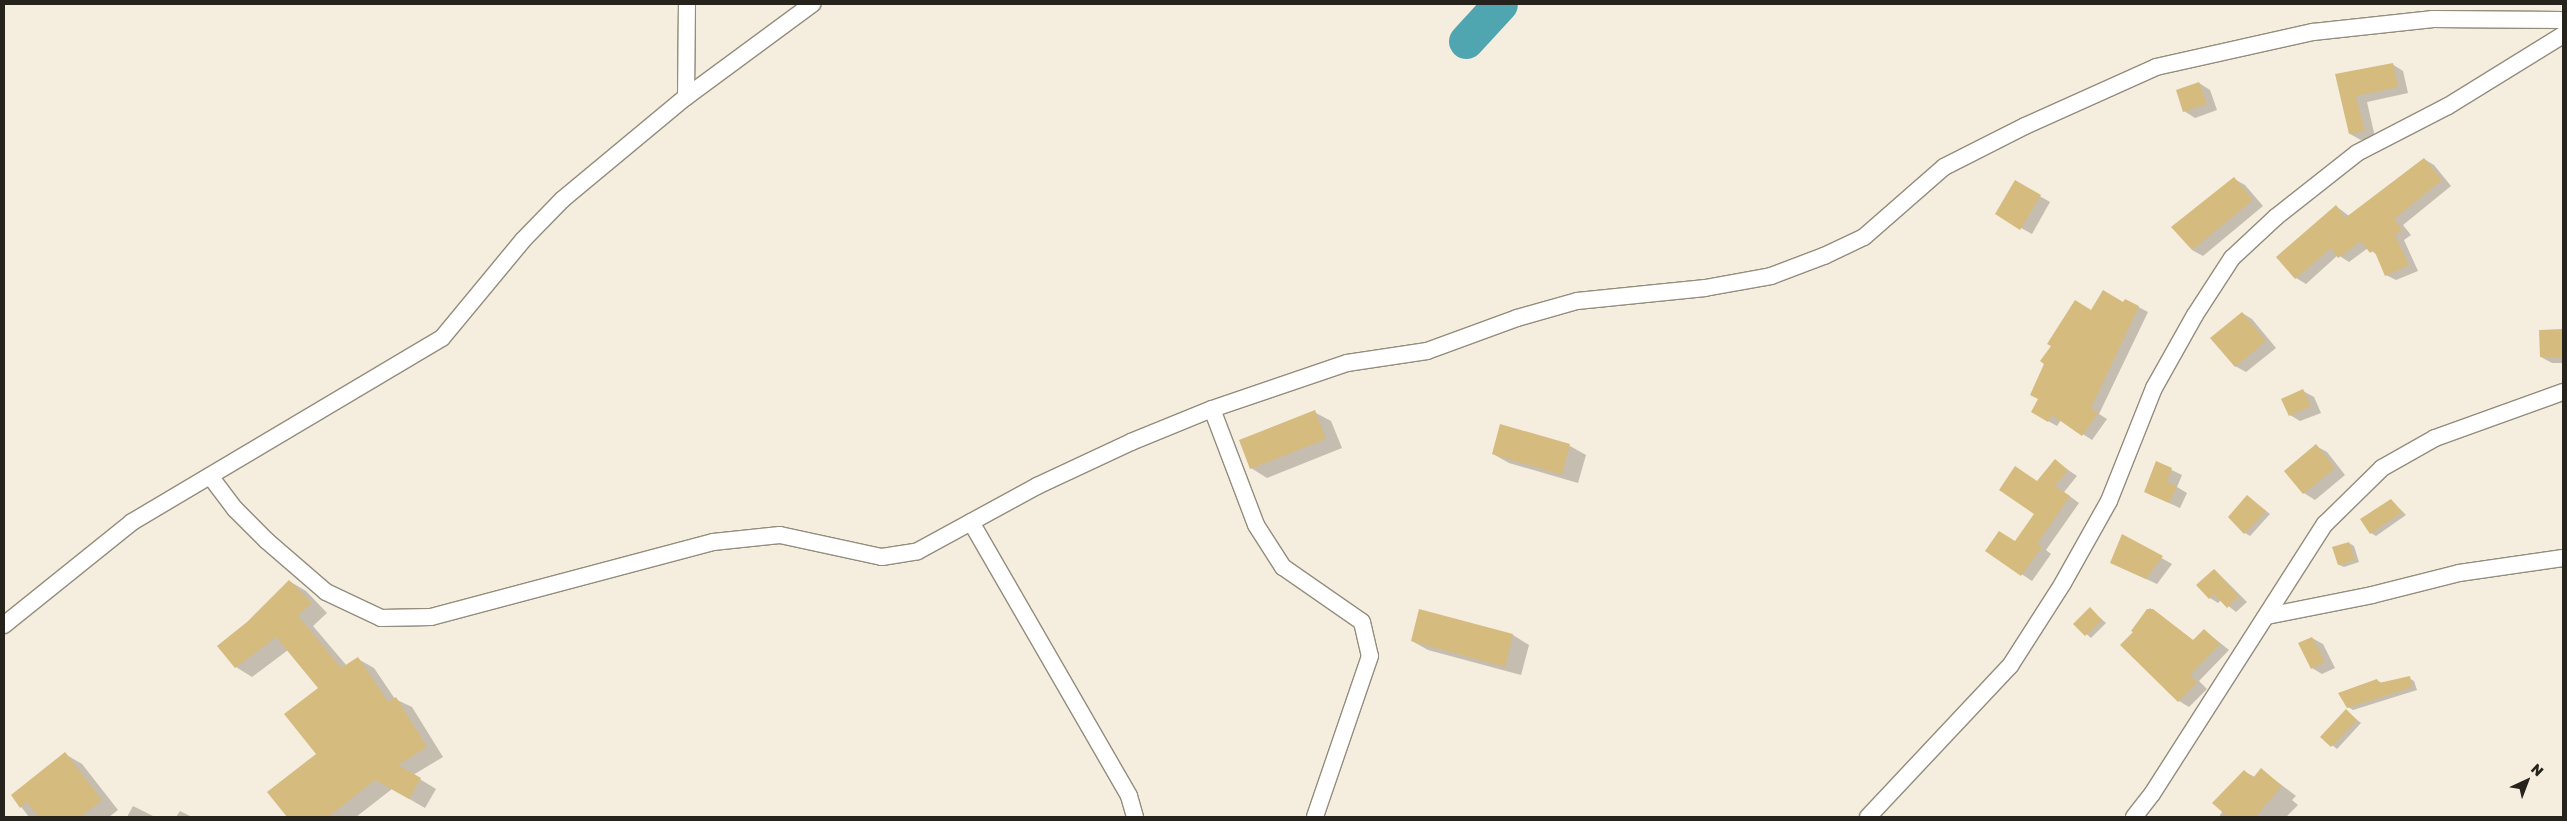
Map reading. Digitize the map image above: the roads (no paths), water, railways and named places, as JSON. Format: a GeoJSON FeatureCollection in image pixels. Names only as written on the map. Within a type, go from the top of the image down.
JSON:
{"type":"FeatureCollection","features":[{"type":"Feature","properties":{"kind":"street"},"geometry":{"type":"LineString","coordinates":[[686,97],[687,4]]}},
{"type":"Feature","properties":{"kind":"street"},"geometry":{"type":"LineString","coordinates":[[5,622],[132,522],[442,338],[523,240],[563,199],[686,97],[812,4]]}},
{"type":"Feature","properties":{"kind":"street"},"geometry":{"type":"LineString","coordinates":[[210,476],[235,509],[267,541],[326,592],[381,618],[431,617],[713,542],[780,535],[882,557],[918,551],[971,522],[1131,442],[1212,408],[1348,363],[1426,352],[1517,318],[1577,302],[1705,288],[1771,276],[1824,256],[1864,237],[1944,167],[2025,126],[2156,67],[2312,32],[2433,19],[2563,20]]}},
{"type":"Feature","properties":{"kind":"street"},"geometry":{"type":"LineString","coordinates":[[1868,817],[2010,666],[2063,583],[2109,501],[2154,388],[2195,315],[2232,258],[2276,217],[2357,153],[2448,106],[2563,36]]}},
{"type":"Feature","properties":{"kind":"street"},"geometry":{"type":"LineString","coordinates":[[2134,817],[2267,616],[2325,524],[2382,468],[2435,438],[2563,392]]}},
{"type":"Feature","properties":{"kind":"street"},"geometry":{"type":"LineString","coordinates":[[1212,408],[1256,525],[1283,567],[1362,622],[1370,656],[1315,817]]}},
{"type":"Feature","properties":{"kind":"street"},"geometry":{"type":"LineString","coordinates":[[971,522],[1129,796],[1135,817]]}},
{"type":"Feature","properties":{"kind":"street"},"geometry":{"type":"LineString","coordinates":[[2267,616],[2372,595],[2459,573],[2563,558]]}},
{"type":"Feature","properties":{"kind":"waterway"},"geometry":{"type":"LineString","coordinates":[[1466,41],[1500,4]]}}]}
